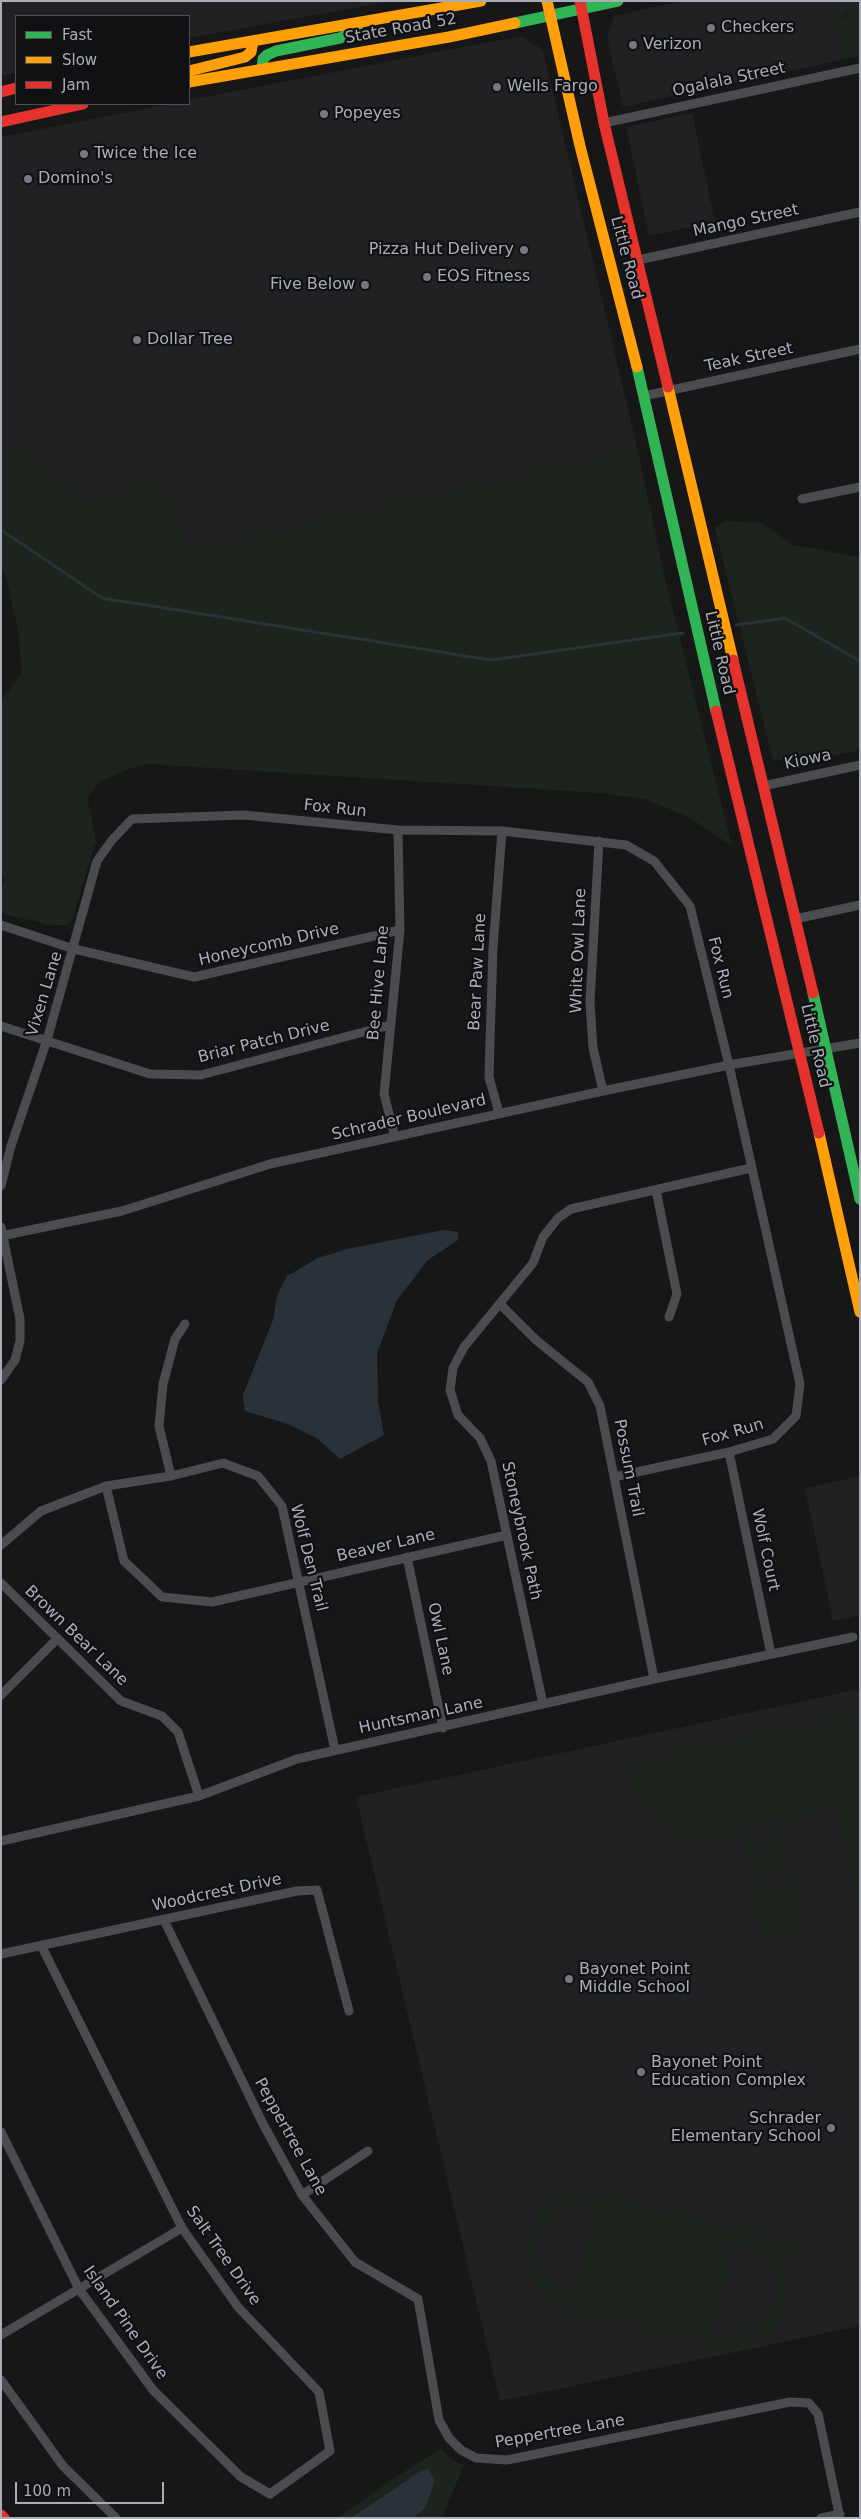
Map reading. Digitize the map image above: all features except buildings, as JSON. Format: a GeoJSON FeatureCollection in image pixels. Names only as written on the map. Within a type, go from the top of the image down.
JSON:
{"type":"FeatureCollection","features":[{"type":"Feature","properties":{"kind":"main road","name":"State Road 52"},"geometry":{"type":"LineString","coordinates":[[190,52],[481,1]]}},
{"type":"Feature","properties":{"kind":"main road","name":"Little Road"},"geometry":{"type":"LineString","coordinates":[[547,1],[580,146],[644,396],[703,659],[800,1052],[860,1312]]}},
{"type":"Feature","properties":{"kind":"main road","name":"State Road 52"},"geometry":{"type":"LineString","coordinates":[[190,82],[444,38],[551,16],[580,4],[618,1]]}},
{"type":"Feature","properties":{"kind":"main road","name":"Little Road"},"geometry":{"type":"LineString","coordinates":[[580,4],[604,122],[827,1050],[858,1181],[860,1199]]}},
{"type":"Feature","properties":{"kind":"main road"},"geometry":{"type":"LineString","coordinates":[[262,69],[262,59],[267,55],[276,51],[340,38],[352,32],[360,23]]}},
{"type":"Feature","properties":{"kind":"main road"},"geometry":{"type":"LineString","coordinates":[[190,71],[245,57],[251,52],[252,41]]}},
{"type":"Feature","properties":{"kind":"main road"},"geometry":{"type":"LineString","coordinates":[[1,92],[15,88]]}},
{"type":"Feature","properties":{"kind":"main road"},"geometry":{"type":"LineString","coordinates":[[1,122],[78,105]]}},
{"type":"Feature","properties":{"kind":"street","name":"Ogalala Street"},"geometry":{"type":"LineString","coordinates":[[604,122],[860,68]]}},
{"type":"Feature","properties":{"kind":"street","name":"Mango Street"},"geometry":{"type":"LineString","coordinates":[[638,260],[860,212]]}},
{"type":"Feature","properties":{"kind":"street","name":"Teak Street"},"geometry":{"type":"LineString","coordinates":[[644,396],[860,349]]}},
{"type":"Feature","properties":{"kind":"street"},"geometry":{"type":"LineString","coordinates":[[802,499],[860,487]]}},
{"type":"Feature","properties":{"kind":"street","name":"Kiowa"},"geometry":{"type":"LineString","coordinates":[[763,786],[860,765]]}},
{"type":"Feature","properties":{"kind":"street","name":"Fox Run"},"geometry":{"type":"LineString","coordinates":[[132,819],[244,815],[398,830],[502,831],[626,845],[654,861],[690,906],[729,1065],[750,1168],[800,1384],[796,1416],[773,1439],[729,1452],[614,1476]]}},
{"type":"Feature","properties":{"kind":"street","name":"Vixen Lane"},"geometry":{"type":"LineString","coordinates":[[1,1186],[11,1146],[47,1040],[74,949],[97,862],[112,840],[132,819]]}},
{"type":"Feature","properties":{"kind":"street","name":"Bee Hive Lane"},"geometry":{"type":"LineString","coordinates":[[395,1137],[384,1094],[400,930],[398,830]]}},
{"type":"Feature","properties":{"kind":"street","name":"Bear Paw Lane"},"geometry":{"type":"LineString","coordinates":[[500,1113],[489,1077],[493,948],[502,831]]}},
{"type":"Feature","properties":{"kind":"street","name":"White Owl Lane"},"geometry":{"type":"LineString","coordinates":[[600,841],[590,1002],[593,1048],[602,1091]]}},
{"type":"Feature","properties":{"kind":"street"},"geometry":{"type":"LineString","coordinates":[[795,919],[860,905]]}},
{"type":"Feature","properties":{"kind":"street","name":"Honeycomb Drive"},"geometry":{"type":"LineString","coordinates":[[1,926],[74,949],[194,977],[400,930]]}},
{"type":"Feature","properties":{"kind":"street","name":"Briar Patch Drive"},"geometry":{"type":"LineString","coordinates":[[1,1026],[150,1074],[201,1075],[390,1025]]}},
{"type":"Feature","properties":{"kind":"street","name":"Schrader Boulevard"},"geometry":{"type":"LineString","coordinates":[[2,1233],[122,1211],[270,1164],[500,1113],[729,1065],[860,1043]]}},
{"type":"Feature","properties":{"kind":"street"},"geometry":{"type":"LineString","coordinates":[[1,1143],[11,1146]]}},
{"type":"Feature","properties":{"kind":"street","name":"Stoneybrook Path"},"geometry":{"type":"LineString","coordinates":[[543,1704],[491,1461],[480,1438],[458,1414],[450,1390],[453,1368],[464,1347],[533,1263],[543,1237],[558,1218],[571,1209],[750,1168]]}},
{"type":"Feature","properties":{"kind":"street"},"geometry":{"type":"LineString","coordinates":[[656,1190],[677,1294],[669,1317]]}},
{"type":"Feature","properties":{"kind":"street"},"geometry":{"type":"LineString","coordinates":[[1,1380],[16,1360],[20,1340],[20,1319],[2,1233]]}},
{"type":"Feature","properties":{"kind":"street","name":"Possum Trail"},"geometry":{"type":"LineString","coordinates":[[500,1304],[536,1340],[588,1382],[600,1406],[654,1679]]}},
{"type":"Feature","properties":{"kind":"street"},"geometry":{"type":"LineString","coordinates":[[171,1476],[160,1426],[163,1384],[174,1339],[185,1324]]}},
{"type":"Feature","properties":{"kind":"street","name":"Wolf Court"},"geometry":{"type":"LineString","coordinates":[[729,1452],[771,1654]]}},
{"type":"Feature","properties":{"kind":"street","name":"Wolf Den Trail"},"geometry":{"type":"LineString","coordinates":[[1,1545],[40,1512],[106,1486],[171,1476],[223,1463],[258,1476],[282,1506],[334,1750]]}},
{"type":"Feature","properties":{"kind":"street","name":"Beaver Lane"},"geometry":{"type":"LineString","coordinates":[[106,1486],[124,1561],[162,1597],[212,1602],[507,1535]]}},
{"type":"Feature","properties":{"kind":"street","name":"Owl Lane"},"geometry":{"type":"LineString","coordinates":[[407,1557],[443,1728]]}},
{"type":"Feature","properties":{"kind":"street","name":"Brown Bear Lane"},"geometry":{"type":"LineString","coordinates":[[1,1583],[121,1701],[162,1716],[178,1732],[199,1796]]}},
{"type":"Feature","properties":{"kind":"street","name":"Huntsman Lane"},"geometry":{"type":"LineString","coordinates":[[1,1841],[199,1796],[298,1759],[334,1750],[443,1728],[654,1679],[853,1637]]}},
{"type":"Feature","properties":{"kind":"street"},"geometry":{"type":"LineString","coordinates":[[1,1695],[57,1639]]}},
{"type":"Feature","properties":{"kind":"street","name":"Woodcrest Drive"},"geometry":{"type":"LineString","coordinates":[[1,1954],[297,1891],[318,1890],[349,2011]]}},
{"type":"Feature","properties":{"kind":"street","name":"Peppertree Lane"},"geometry":{"type":"LineString","coordinates":[[164,1920],[263,2124],[302,2194],[355,2262],[418,2299],[439,2420],[449,2438],[461,2450],[476,2458],[507,2460],[790,2402],[809,2403],[818,2414],[840,2516]]}},
{"type":"Feature","properties":{"kind":"street","name":"Salt Tree Drive"},"geometry":{"type":"LineString","coordinates":[[41,1945],[182,2228],[238,2307],[319,2392],[330,2451],[270,2494]]}},
{"type":"Feature","properties":{"kind":"street","name":"Island Pine Drive"},"geometry":{"type":"LineString","coordinates":[[1,2132],[78,2289],[153,2390],[241,2478],[270,2494]]}},
{"type":"Feature","properties":{"kind":"street"},"geometry":{"type":"LineString","coordinates":[[302,2194],[368,2151]]}},
{"type":"Feature","properties":{"kind":"street"},"geometry":{"type":"LineString","coordinates":[[1,2335],[182,2228]]}},
{"type":"Feature","properties":{"kind":"street"},"geometry":{"type":"LineString","coordinates":[[1,2380],[63,2466],[116,2518]]}},
{"type":"Feature","properties":{"kind":"street"},"geometry":{"type":"LineString","coordinates":[[822,2518],[840,2516]]}},
{"type":"Feature","properties":{"kind":"shaded area"},"geometry":{"type":"Polygon","coordinates":[[[1,1],[391,1],[190,38],[190,15],[15,15],[15,73],[1,76],[1,1]]]}},
{"type":"Feature","properties":{"kind":"shaded area"},"geometry":{"type":"Polygon","coordinates":[[[682,1],[844,1],[847,12],[840,19],[842,56],[845,59],[623,107],[607,38],[614,16],[682,1]]]}},
{"type":"Feature","properties":{"kind":"shaded area"},"geometry":{"type":"Polygon","coordinates":[[[844,1],[860,1],[860,56],[845,59],[842,56],[835,23],[846,16],[847,12],[844,1]]]}},
{"type":"Feature","properties":{"kind":"shaded area"},"geometry":{"type":"Polygon","coordinates":[[[521,36],[543,50],[638,451],[187,552],[149,487],[86,501],[1,441],[1,137],[164,105],[190,105],[190,100],[521,36]]]}},
{"type":"Feature","properties":{"kind":"shaded area"},"geometry":{"type":"Polygon","coordinates":[[[692,113],[715,222],[649,236],[626,127],[692,113]]]}},
{"type":"Feature","properties":{"kind":"shaded area"},"geometry":{"type":"Polygon","coordinates":[[[1,441],[86,501],[149,487],[175,498],[188,552],[638,451],[665,578],[732,846],[687,816],[645,799],[600,793],[148,764],[131,768],[101,781],[87,797],[96,841],[72,920],[67,925],[50,925],[1,913],[1,890],[5,879],[1,874],[1,701],[22,672],[18,631],[6,576],[1,569],[1,441]]]}},
{"type":"Feature","properties":{"kind":"shaded area"},"geometry":{"type":"Polygon","coordinates":[[[725,521],[761,523],[793,545],[860,557],[860,750],[798,763],[773,759],[715,528],[725,521]]]}},
{"type":"Feature","properties":{"kind":"shaded area"},"geometry":{"type":"Polygon","coordinates":[[[443,1230],[458,1232],[458,1240],[428,1260],[397,1300],[377,1353],[378,1401],[384,1435],[340,1459],[318,1439],[288,1424],[245,1411],[243,1395],[273,1320],[277,1296],[287,1276],[318,1258],[347,1249],[443,1230]]]}},
{"type":"Feature","properties":{"kind":"shaded area"},"geometry":{"type":"Polygon","coordinates":[[[860,1476],[860,1615],[833,1621],[805,1488],[860,1476]]]}},
{"type":"Feature","properties":{"kind":"shaded area","name":"Bayonet Point Education Complex"},"geometry":{"type":"Polygon","coordinates":[[[860,1689],[860,2326],[500,2401],[356,1797],[860,1689]]]}},
{"type":"Feature","properties":{"kind":"shaded area"},"geometry":{"type":"Polygon","coordinates":[[[839,1719],[860,1723],[860,1910],[835,1806],[689,1840],[656,1812],[641,1808],[628,1781],[630,1769],[640,1763],[839,1719]]]}},
{"type":"Feature","properties":{"kind":"shaded area"},"geometry":{"type":"Polygon","coordinates":[[[780,1835],[788,1869],[772,1873],[764,1838],[780,1835]]]}},
{"type":"Feature","properties":{"kind":"shaded area"},"geometry":{"type":"Polygon","coordinates":[[[759,1840],[767,1874],[751,1878],[743,1843],[759,1840]]]}},
{"type":"Feature","properties":{"kind":"shaded area"},"geometry":{"type":"Polygon","coordinates":[[[796,1883],[805,1923],[783,1928],[774,1888],[796,1883]]]}},
{"type":"Feature","properties":{"kind":"shaded area"},"geometry":{"type":"Polygon","coordinates":[[[773,1888],[782,1928],[760,1933],[751,1893],[773,1888]]]}},
{"type":"Feature","properties":{"kind":"shaded area"},"geometry":{"type":"Polygon","coordinates":[[[584,2194],[605,2197],[801,2247],[799,2257],[774,2251],[786,2271],[788,2286],[786,2302],[777,2323],[756,2341],[731,2347],[560,2305],[541,2292],[530,2273],[526,2251],[536,2220],[552,2204],[572,2195],[584,2194]],[[584,2204],[567,2208],[553,2216],[544,2228],[538,2243],[540,2269],[544,2277],[559,2291],[572,2298],[727,2336],[753,2330],[772,2309],[777,2292],[775,2274],[766,2257],[751,2246],[584,2204]]]}},
{"type":"Feature","properties":{"kind":"shaded area"},"geometry":{"type":"Polygon","coordinates":[[[596,2210],[734,2247],[711,2330],[573,2293],[596,2210]]]}},
{"type":"Feature","properties":{"kind":"shaded area"},"geometry":{"type":"Polygon","coordinates":[[[441,2448],[452,2460],[464,2465],[442,2518],[337,2518],[387,2483],[441,2448]]]}},
{"type":"Feature","properties":{"kind":"shaded area"},"geometry":{"type":"Polygon","coordinates":[[[428,2469],[435,2480],[425,2508],[413,2518],[351,2518],[419,2472],[428,2469]]]}},
{"type":"Feature","properties":{"kind":"waterway"},"geometry":{"type":"LineString","coordinates":[[1,530],[102,598],[491,660],[683,633]]}},
{"type":"Feature","properties":{"kind":"waterway"},"geometry":{"type":"LineString","coordinates":[[736,625],[785,618],[860,661]]}},
{"type":"Feature","properties":{"kind":"traffic: fast"},"geometry":{"type":"LineString","coordinates":[[515,23],[618,1]]}},
{"type":"Feature","properties":{"kind":"traffic: fast"},"geometry":{"type":"LineString","coordinates":[[262,69],[263,59],[267,55],[276,51],[340,38],[352,32],[359,24]]}},
{"type":"Feature","properties":{"kind":"traffic: fast"},"geometry":{"type":"LineString","coordinates":[[637,367],[716,711]]}},
{"type":"Feature","properties":{"kind":"traffic: fast"},"geometry":{"type":"LineString","coordinates":[[813,993],[860,1199]]}},
{"type":"Feature","properties":{"kind":"traffic: slow"},"geometry":{"type":"LineString","coordinates":[[190,52],[481,1]]}},
{"type":"Feature","properties":{"kind":"traffic: slow"},"geometry":{"type":"LineString","coordinates":[[547,1],[580,146],[637,367]]}},
{"type":"Feature","properties":{"kind":"traffic: slow"},"geometry":{"type":"LineString","coordinates":[[190,82],[449,37],[515,23]]}},
{"type":"Feature","properties":{"kind":"traffic: slow"},"geometry":{"type":"LineString","coordinates":[[190,71],[245,57],[251,52],[253,41]]}},
{"type":"Feature","properties":{"kind":"traffic: slow"},"geometry":{"type":"LineString","coordinates":[[668,387],[733,660]]}},
{"type":"Feature","properties":{"kind":"traffic: slow"},"geometry":{"type":"LineString","coordinates":[[819,1133],[860,1312]]}},
{"type":"Feature","properties":{"kind":"traffic: jam"},"geometry":{"type":"LineString","coordinates":[[580,1],[604,123],[668,387]]}},
{"type":"Feature","properties":{"kind":"traffic: jam"},"geometry":{"type":"LineString","coordinates":[[1,92],[15,88]]}},
{"type":"Feature","properties":{"kind":"traffic: jam"},"geometry":{"type":"LineString","coordinates":[[1,122],[78,105]]}},
{"type":"Feature","properties":{"kind":"traffic: jam"},"geometry":{"type":"LineString","coordinates":[[733,660],[813,993]]}},
{"type":"Feature","properties":{"kind":"traffic: jam"},"geometry":{"type":"LineString","coordinates":[[716,711],[819,1133]]}},
{"type":"Feature","properties":{"kind":"traffic: jam"},"geometry":{"type":"LineString","coordinates":[[1,2515],[4,2518]]}},
{"type":"Feature","properties":{"kind":"place","name":"Checkers"},"geometry":{"type":"Point","coordinates":[711,28]}},
{"type":"Feature","properties":{"kind":"place","name":"Verizon"},"geometry":{"type":"Point","coordinates":[633,45]}},
{"type":"Feature","properties":{"kind":"place","name":"Wells Fargo"},"geometry":{"type":"Point","coordinates":[497,87]}},
{"type":"Feature","properties":{"kind":"place","name":"Popeyes"},"geometry":{"type":"Point","coordinates":[324,114]}},
{"type":"Feature","properties":{"kind":"place","name":"Twice the Ice"},"geometry":{"type":"Point","coordinates":[84,154]}},
{"type":"Feature","properties":{"kind":"place","name":"Domino's"},"geometry":{"type":"Point","coordinates":[28,179]}},
{"type":"Feature","properties":{"kind":"place","name":"Pizza Hut Delivery"},"geometry":{"type":"Point","coordinates":[524,250]}},
{"type":"Feature","properties":{"kind":"place","name":"EOS Fitness"},"geometry":{"type":"Point","coordinates":[427,277]}},
{"type":"Feature","properties":{"kind":"place","name":"Five Below"},"geometry":{"type":"Point","coordinates":[365,285]}},
{"type":"Feature","properties":{"kind":"place","name":"Dollar Tree"},"geometry":{"type":"Point","coordinates":[137,340]}},
{"type":"Feature","properties":{"kind":"place","name":"Bayonet Point Middle School"},"geometry":{"type":"Point","coordinates":[569,1979]}},
{"type":"Feature","properties":{"kind":"place","name":"Bayonet Point Education Complex"},"geometry":{"type":"Point","coordinates":[641,2072]}},
{"type":"Feature","properties":{"kind":"place","name":"Schrader Elementary School"},"geometry":{"type":"Point","coordinates":[831,2128]}}]}
